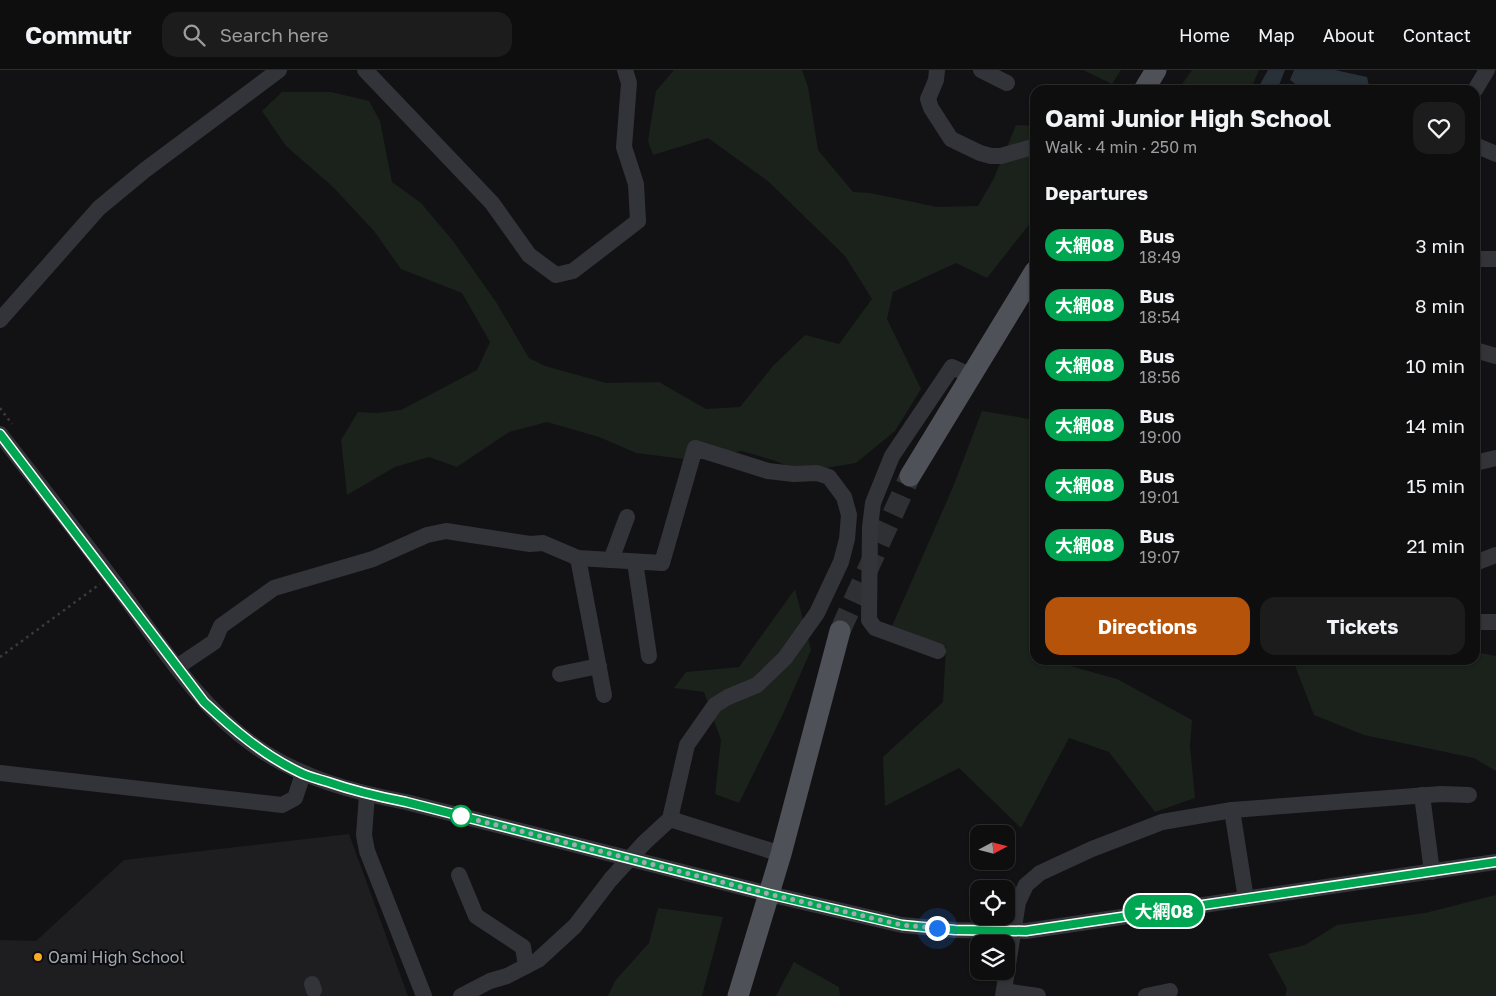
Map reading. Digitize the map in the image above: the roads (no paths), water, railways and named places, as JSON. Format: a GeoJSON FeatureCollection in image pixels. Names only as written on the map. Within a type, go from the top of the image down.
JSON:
{"type":"FeatureCollection","features":[{"type":"Feature","properties":{"kind":"main road"},"geometry":{"type":"LineString","coordinates":[[1147,85],[1156,70]]}},
{"type":"Feature","properties":{"kind":"main road"},"geometry":{"type":"LineString","coordinates":[[910,476],[1030,279]]}},
{"type":"Feature","properties":{"kind":"main road"},"geometry":{"type":"LineString","coordinates":[[738,996],[781,854],[840,631]]}},
{"type":"Feature","properties":{"kind":"street"},"geometry":{"type":"LineString","coordinates":[[0,320],[99,208],[145,170],[279,70]]}},
{"type":"Feature","properties":{"kind":"street"},"geometry":{"type":"LineString","coordinates":[[365,70],[492,203],[529,255],[556,274],[573,271],[638,221],[636,184],[624,147],[630,83],[625,70]]}},
{"type":"Feature","properties":{"kind":"street"},"geometry":{"type":"LineString","coordinates":[[937,70],[936,80],[928,99],[931,108],[951,139],[980,153],[991,156],[1001,156],[1029,148]]}},
{"type":"Feature","properties":{"kind":"street"},"geometry":{"type":"LineString","coordinates":[[981,70],[1006,83]]}},
{"type":"Feature","properties":{"kind":"street"},"geometry":{"type":"LineString","coordinates":[[1478,85],[1487,70]]}},
{"type":"Feature","properties":{"kind":"street"},"geometry":{"type":"LineString","coordinates":[[1480,146],[1496,154]]}},
{"type":"Feature","properties":{"kind":"street"},"geometry":{"type":"LineString","coordinates":[[1480,259],[1496,260]]}},
{"type":"Feature","properties":{"kind":"street"},"geometry":{"type":"LineString","coordinates":[[1480,351],[1496,356]]}},
{"type":"Feature","properties":{"kind":"street"},"geometry":{"type":"LineString","coordinates":[[938,651],[875,628],[869,620],[870,527],[873,503],[892,456],[952,367],[972,376]]}},
{"type":"Feature","properties":{"kind":"street"},"geometry":{"type":"LineString","coordinates":[[0,434],[204,702],[236,732],[257,747],[304,774],[367,795],[406,802],[769,894],[902,925],[955,930],[1014,931],[1246,900],[1496,862]]}},
{"type":"Feature","properties":{"kind":"street"},"geometry":{"type":"LineString","coordinates":[[177,667],[214,642],[221,626],[274,588],[373,559],[427,535],[446,531],[530,544],[544,542],[578,558],[662,563],[695,448],[768,471],[794,474],[817,473],[829,477],[844,497],[849,515],[847,539],[841,562],[817,613],[785,658],[757,685],[728,697],[715,705],[687,745],[670,819],[644,843],[612,879],[575,926],[538,960],[461,996]]}},
{"type":"Feature","properties":{"kind":"street"},"geometry":{"type":"LineString","coordinates":[[1480,462],[1496,458]]}},
{"type":"Feature","properties":{"kind":"street"},"geometry":{"type":"LineString","coordinates":[[611,560],[627,517]]}},
{"type":"Feature","properties":{"kind":"street"},"geometry":{"type":"LineString","coordinates":[[1480,561],[1496,555]]}},
{"type":"Feature","properties":{"kind":"street"},"geometry":{"type":"LineString","coordinates":[[578,558],[604,694]]}},
{"type":"Feature","properties":{"kind":"street"},"geometry":{"type":"LineString","coordinates":[[635,562],[649,656]]}},
{"type":"Feature","properties":{"kind":"street"},"geometry":{"type":"LineString","coordinates":[[1480,622],[1496,622]]}},
{"type":"Feature","properties":{"kind":"street"},"geometry":{"type":"LineString","coordinates":[[560,674],[599,666]]}},
{"type":"Feature","properties":{"kind":"street"},"geometry":{"type":"LineString","coordinates":[[0,773],[282,805],[296,798],[304,774]]}},
{"type":"Feature","properties":{"kind":"street"},"geometry":{"type":"LineString","coordinates":[[367,795],[364,835],[367,850],[424,996]]}},
{"type":"Feature","properties":{"kind":"street"},"geometry":{"type":"LineString","coordinates":[[1038,996],[1004,993],[1018,902],[1026,885],[1040,873],[1092,849],[1162,822],[1232,810],[1422,795],[1469,795]]}},
{"type":"Feature","properties":{"kind":"street"},"geometry":{"type":"LineString","coordinates":[[1422,795],[1432,872]]}},
{"type":"Feature","properties":{"kind":"street"},"geometry":{"type":"LineString","coordinates":[[1232,810],[1246,900]]}},
{"type":"Feature","properties":{"kind":"street"},"geometry":{"type":"LineString","coordinates":[[670,819],[781,854]]}},
{"type":"Feature","properties":{"kind":"street"},"geometry":{"type":"LineString","coordinates":[[459,875],[476,916],[523,947],[526,966]]}},
{"type":"Feature","properties":{"kind":"street"},"geometry":{"type":"LineString","coordinates":[[1146,996],[1170,991]]}},
{"type":"Feature","properties":{"kind":"tunnel"},"geometry":{"type":"LineString","coordinates":[[840,631],[910,476]]}},
{"type":"Feature","properties":{"kind":"place","name":"Oami High School"},"geometry":{"type":"Point","coordinates":[38,957]}}]}
